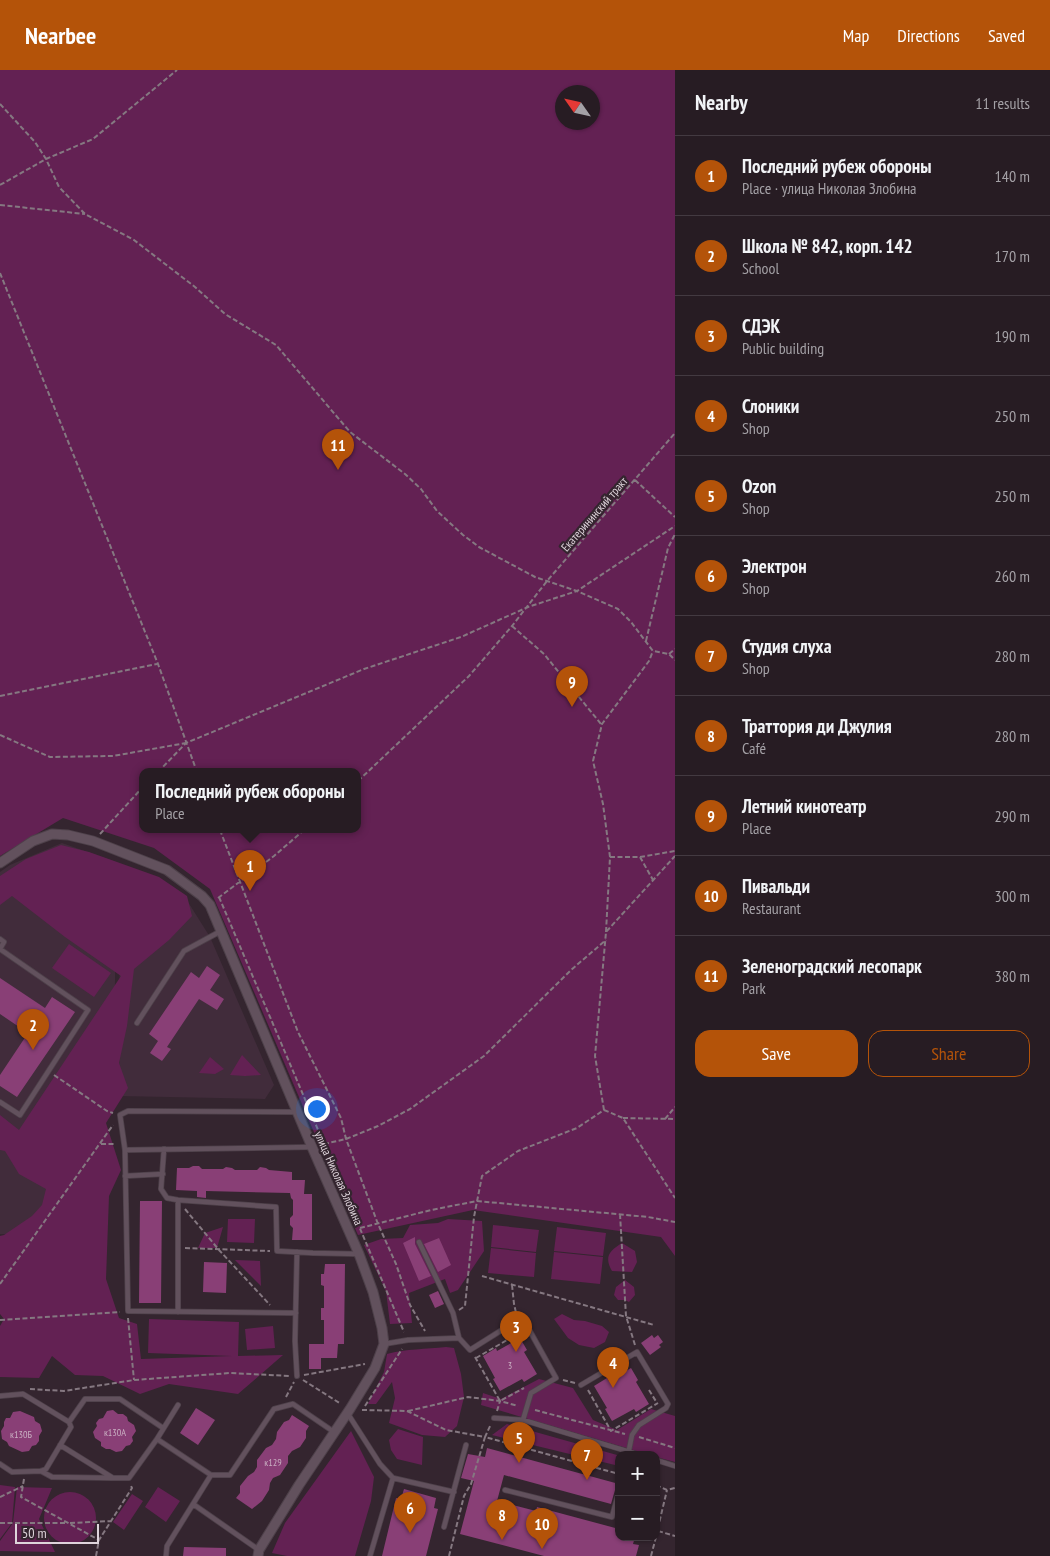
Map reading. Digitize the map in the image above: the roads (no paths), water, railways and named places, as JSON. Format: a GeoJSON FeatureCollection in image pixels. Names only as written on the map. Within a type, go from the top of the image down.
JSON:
{"type":"FeatureCollection","features":[{"type":"Feature","properties":{"kind":"street","name":"улица Николая Злобина"},"geometry":{"type":"LineString","coordinates":[[0,863],[32,841],[52,834],[68,834],[94,841],[167,870],[210,905],[359,1254],[373,1292],[384,1344]]}},
{"type":"Feature","properties":{"kind":"street"},"geometry":{"type":"LineString","coordinates":[[258,1553],[299,1485],[349,1412],[375,1368],[384,1344]]}},
{"type":"Feature","properties":{"kind":"lane"},"geometry":{"type":"LineString","coordinates":[[137,1023],[184,951],[221,931]]}},
{"type":"Feature","properties":{"kind":"lane"},"geometry":{"type":"LineString","coordinates":[[0,939],[4,942],[0,949],[88,1010],[20,1116],[0,1102]]}},
{"type":"Feature","properties":{"kind":"lane"},"geometry":{"type":"LineString","coordinates":[[296,1312],[128,1311],[126,1176],[120,1115],[128,1111],[297,1112]]}},
{"type":"Feature","properties":{"kind":"lane"},"geometry":{"type":"LineString","coordinates":[[124,1147],[164,1149],[312,1147]]}},
{"type":"Feature","properties":{"kind":"lane"},"geometry":{"type":"LineString","coordinates":[[164,1149],[161,1190],[167,1198],[276,1206],[277,1251],[359,1254]]}},
{"type":"Feature","properties":{"kind":"lane"},"geometry":{"type":"LineString","coordinates":[[126,1176],[163,1174]]}},
{"type":"Feature","properties":{"kind":"lane"},"geometry":{"type":"LineString","coordinates":[[178,1200],[178,1312]]}},
{"type":"Feature","properties":{"kind":"lane"},"geometry":{"type":"LineString","coordinates":[[419,1242],[453,1313],[459,1338],[470,1350],[513,1323],[526,1324],[556,1378],[531,1393],[523,1420]]}},
{"type":"Feature","properties":{"kind":"lane"},"geometry":{"type":"LineString","coordinates":[[296,1252],[295,1341],[297,1376]]}},
{"type":"Feature","properties":{"kind":"lane"},"geometry":{"type":"LineString","coordinates":[[384,1344],[408,1340],[459,1338]]}},
{"type":"Feature","properties":{"kind":"lane"},"geometry":{"type":"LineString","coordinates":[[581,1385],[637,1352],[668,1404],[666,1408],[639,1425],[632,1435],[628,1451]]}},
{"type":"Feature","properties":{"kind":"lane"},"geometry":{"type":"LineString","coordinates":[[0,1396],[23,1394],[70,1422]]}},
{"type":"Feature","properties":{"kind":"lane"},"geometry":{"type":"LineString","coordinates":[[0,1464],[12,1472],[41,1471],[46,1469],[71,1427],[70,1422],[85,1399],[120,1398],[163,1428]]}},
{"type":"Feature","properties":{"kind":"lane"},"geometry":{"type":"LineString","coordinates":[[157,1439],[211,1475],[230,1475],[274,1410],[293,1404],[335,1432]]}},
{"type":"Feature","properties":{"kind":"lane"},"geometry":{"type":"LineString","coordinates":[[41,1471],[52,1477],[129,1478],[157,1439],[178,1405]]}},
{"type":"Feature","properties":{"kind":"lane"},"geometry":{"type":"LineString","coordinates":[[349,1412],[380,1464],[393,1478],[454,1492]]}},
{"type":"Feature","properties":{"kind":"lane"},"geometry":{"type":"LineString","coordinates":[[494,1418],[523,1420],[622,1451]]}},
{"type":"Feature","properties":{"kind":"lane"},"geometry":{"type":"LineString","coordinates":[[60,1445],[113,1478]]}},
{"type":"Feature","properties":{"kind":"lane"},"geometry":{"type":"LineString","coordinates":[[444,1527],[466,1445]]}},
{"type":"Feature","properties":{"kind":"lane"},"geometry":{"type":"LineString","coordinates":[[660,1461],[675,1466]]}},
{"type":"Feature","properties":{"kind":"lane"},"geometry":{"type":"LineString","coordinates":[[166,1556],[167,1546],[211,1475]]}},
{"type":"Feature","properties":{"kind":"lane"},"geometry":{"type":"LineString","coordinates":[[370,1556],[393,1478]]}},
{"type":"Feature","properties":{"kind":"lane"},"geometry":{"type":"LineString","coordinates":[[505,1490],[612,1517],[618,1496]]}},
{"type":"Feature","properties":{"kind":"lane"},"geometry":{"type":"LineString","coordinates":[[193,1504],[258,1553]]}},
{"type":"Feature","properties":{"kind":"place","name":"Зеленоградский лесопарк"},"geometry":{"type":"Point","coordinates":[338,470]}},
{"type":"Feature","properties":{"kind":"place","name":"Летний кинотеатр"},"geometry":{"type":"Point","coordinates":[572,707]}},
{"type":"Feature","properties":{"kind":"place","name":"Последний рубеж обороны"},"geometry":{"type":"Point","coordinates":[250,891]}},
{"type":"Feature","properties":{"kind":"place","name":"Школа № 842, корп. 142"},"geometry":{"type":"Point","coordinates":[33,1050]}},
{"type":"Feature","properties":{"kind":"place","name":"СДЭК"},"geometry":{"type":"Point","coordinates":[516,1352]}},
{"type":"Feature","properties":{"kind":"place","name":"Слоники"},"geometry":{"type":"Point","coordinates":[613,1388]}},
{"type":"Feature","properties":{"kind":"place","name":"Ozon"},"geometry":{"type":"Point","coordinates":[519,1463]}},
{"type":"Feature","properties":{"kind":"place","name":"Студия слуха"},"geometry":{"type":"Point","coordinates":[587,1480]}},
{"type":"Feature","properties":{"kind":"place","name":"Электрон"},"geometry":{"type":"Point","coordinates":[410,1533]}},
{"type":"Feature","properties":{"kind":"place","name":"Траттория ди Джулия"},"geometry":{"type":"Point","coordinates":[502,1540]}},
{"type":"Feature","properties":{"kind":"place","name":"Пивальди"},"geometry":{"type":"Point","coordinates":[542,1549]}}]}
